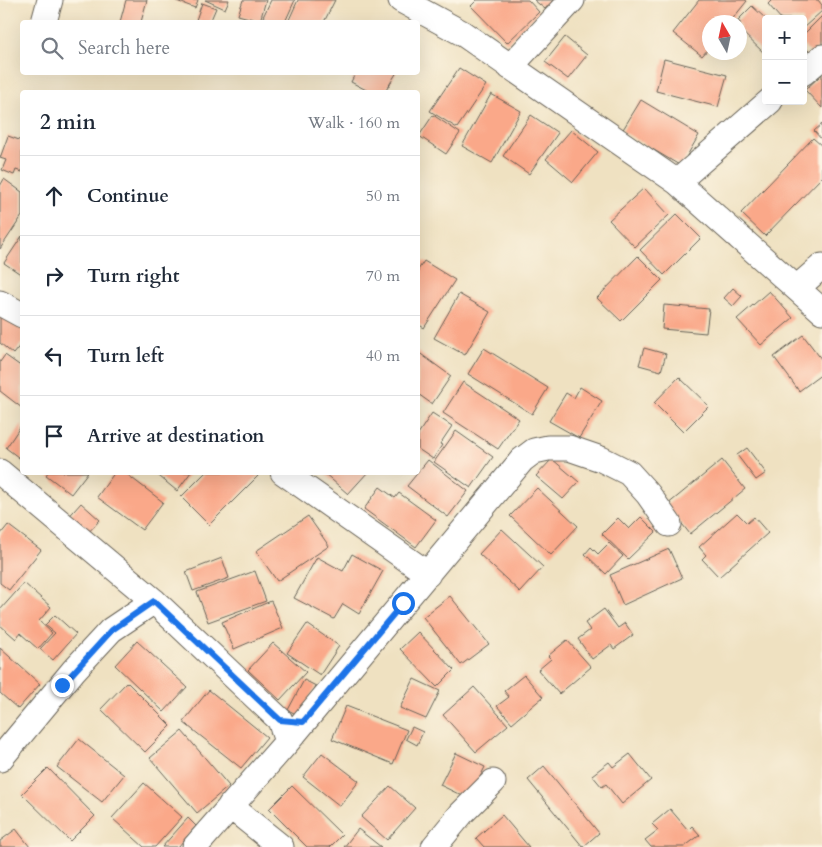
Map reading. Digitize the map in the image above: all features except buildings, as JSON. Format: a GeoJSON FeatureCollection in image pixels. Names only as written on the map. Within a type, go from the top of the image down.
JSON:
{"type":"FeatureCollection","features":[{"type":"Feature","properties":{"kind":"street"},"geometry":{"type":"LineString","coordinates":[[45,20],[50,0]]}},
{"type":"Feature","properties":{"kind":"street"},"geometry":{"type":"LineString","coordinates":[[401,0],[462,33],[677,182],[798,287],[822,311]]}},
{"type":"Feature","properties":{"kind":"street"},"geometry":{"type":"LineString","coordinates":[[510,67],[572,0]]}},
{"type":"Feature","properties":{"kind":"street"},"geometry":{"type":"LineString","coordinates":[[807,69],[822,56]]}},
{"type":"Feature","properties":{"kind":"street"},"geometry":{"type":"LineString","coordinates":[[677,182],[765,105]]}},
{"type":"Feature","properties":{"kind":"street"},"geometry":{"type":"LineString","coordinates":[[798,287],[822,266]]}},
{"type":"Feature","properties":{"kind":"street"},"geometry":{"type":"LineString","coordinates":[[0,304],[20,314]]}},
{"type":"Feature","properties":{"kind":"street"},"geometry":{"type":"LineString","coordinates":[[195,847],[230,806],[290,728],[428,574],[522,460],[534,451],[548,448],[568,448],[601,459],[629,474],[648,494],[669,524]]}},
{"type":"Feature","properties":{"kind":"street"},"geometry":{"type":"LineString","coordinates":[[0,472],[154,601],[290,728]]}},
{"type":"Feature","properties":{"kind":"street"},"geometry":{"type":"LineString","coordinates":[[286,475],[428,574]]}},
{"type":"Feature","properties":{"kind":"street"},"geometry":{"type":"LineString","coordinates":[[0,759],[74,670],[112,630],[154,601]]}},
{"type":"Feature","properties":{"kind":"street"},"geometry":{"type":"LineString","coordinates":[[434,847],[461,814],[493,782]]}},
{"type":"Feature","properties":{"kind":"street"},"geometry":{"type":"LineString","coordinates":[[230,806],[281,847]]}},
{"type":"Feature","properties":{"kind":"route"},"geometry":{"type":"LineString","coordinates":[[62,685],[112,630],[154,601],[280,720],[303,722],[403,603]]}}]}
